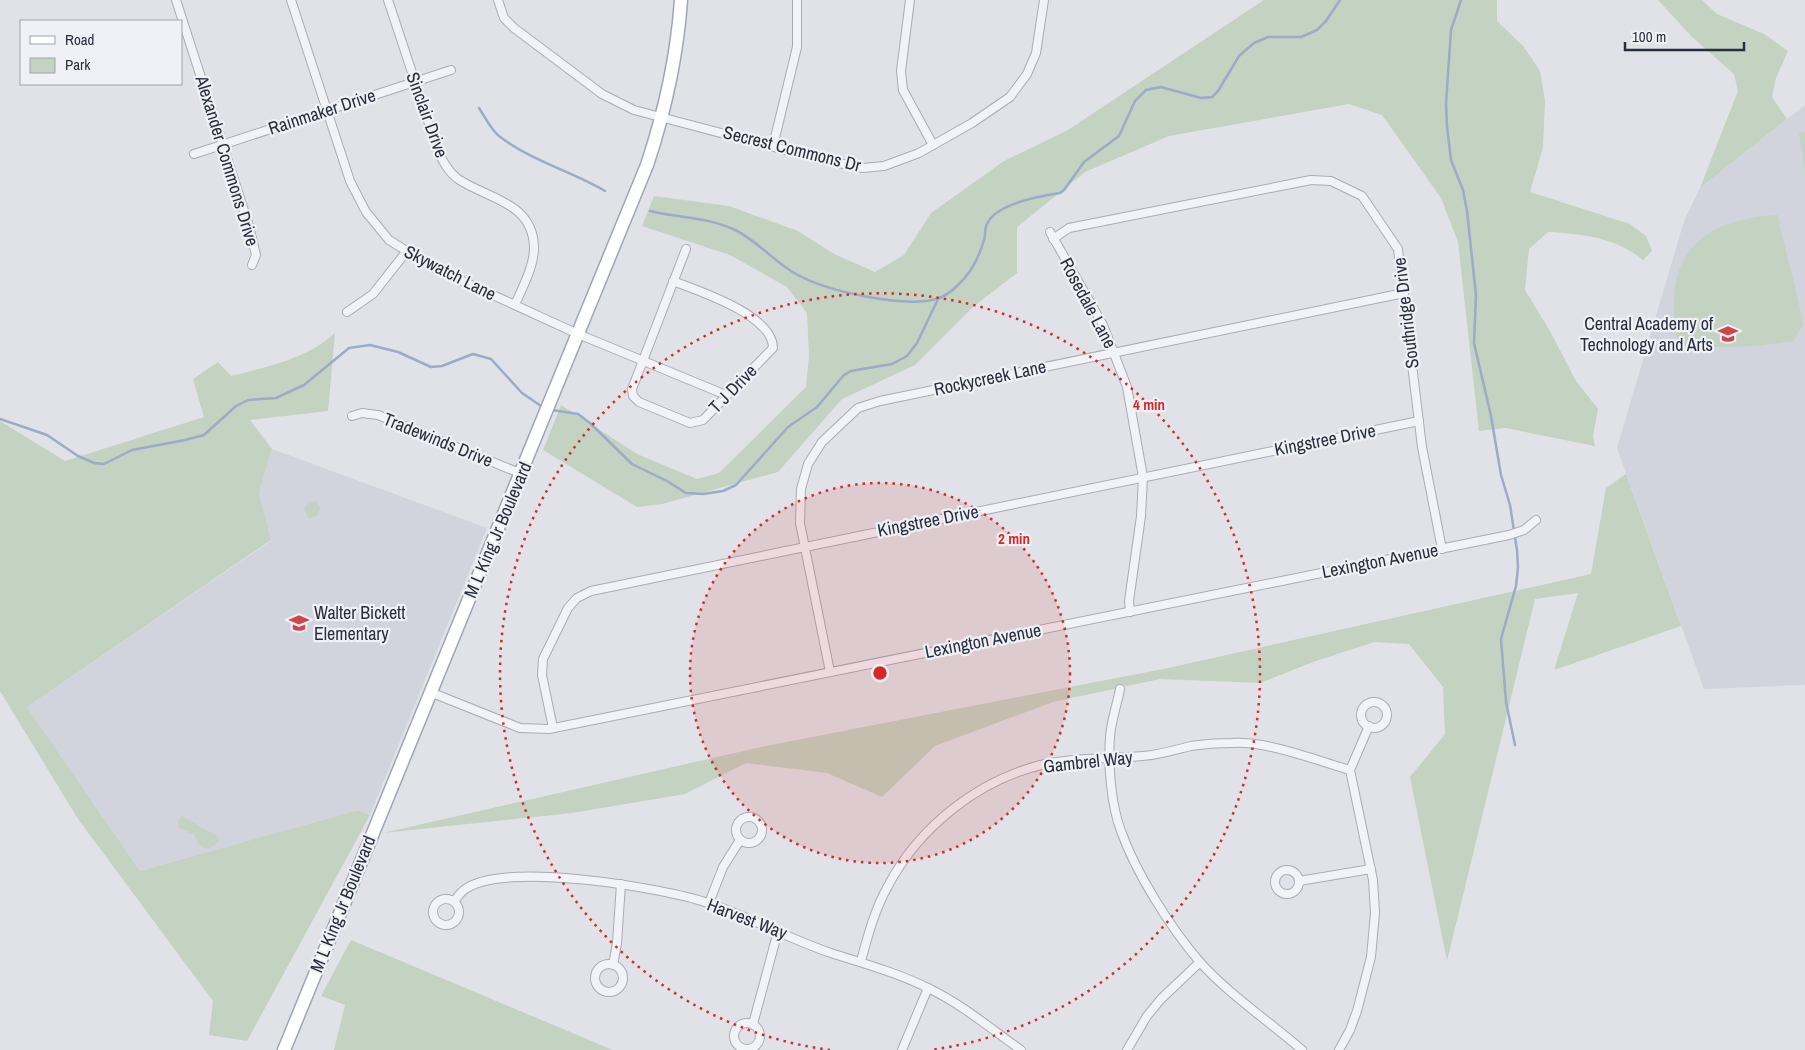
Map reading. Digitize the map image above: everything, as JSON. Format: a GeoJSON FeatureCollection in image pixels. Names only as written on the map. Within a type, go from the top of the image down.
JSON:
{"type":"FeatureCollection","features":[{"type":"Feature","properties":{"kind":"main road","name":"M L King Jr Boulevard"},"geometry":{"type":"LineString","coordinates":[[284,1050],[430,692],[522,474],[647,165],[662,117],[676,51],[681,0]]}},
{"type":"Feature","properties":{"kind":"street","name":"Alexander Commons Drive"},"geometry":{"type":"LineString","coordinates":[[176,0],[249,226],[256,255],[252,265]]}},
{"type":"Feature","properties":{"kind":"street","name":"Skywatch Lane"},"geometry":{"type":"LineString","coordinates":[[291,0],[350,181],[366,212],[390,240],[432,267],[578,334],[726,395]]}},
{"type":"Feature","properties":{"kind":"street","name":"Sinclair Drive"},"geometry":{"type":"LineString","coordinates":[[388,0],[438,151],[446,168],[458,179],[510,204],[523,216],[530,226],[534,247],[531,264],[515,305]]}},
{"type":"Feature","properties":{"kind":"street","name":"Secrest Commons Dr"},"geometry":{"type":"LineString","coordinates":[[498,0],[504,18],[514,28],[602,94],[634,110],[863,168],[884,166],[919,153],[1010,97],[1027,74],[1036,53],[1044,0]]}},
{"type":"Feature","properties":{"kind":"street"},"geometry":{"type":"LineString","coordinates":[[773,146],[797,47],[798,0]]}},
{"type":"Feature","properties":{"kind":"street"},"geometry":{"type":"LineString","coordinates":[[910,0],[901,71],[903,90],[933,145]]}},
{"type":"Feature","properties":{"kind":"street","name":"Rainmaker Drive"},"geometry":{"type":"LineString","coordinates":[[194,154],[451,70]]}},
{"type":"Feature","properties":{"kind":"street","name":"Southridge Drive"},"geometry":{"type":"LineString","coordinates":[[1053,240],[1069,228],[1311,180],[1331,181],[1362,196],[1398,249],[1422,448],[1442,548]]}},
{"type":"Feature","properties":{"kind":"street","name":"Rosedale Lane"},"geometry":{"type":"LineString","coordinates":[[1050,232],[1103,325],[1127,387],[1144,477],[1141,516],[1129,601],[1130,612]]}},
{"type":"Feature","properties":{"kind":"street","name":"T J Drive"},"geometry":{"type":"LineString","coordinates":[[673,281],[736,306],[771,335],[773,348],[704,420],[690,423],[639,402],[633,396],[632,390],[642,360],[673,281],[686,249]]}},
{"type":"Feature","properties":{"kind":"street"},"geometry":{"type":"LineString","coordinates":[[347,312],[373,294],[406,252]]}},
{"type":"Feature","properties":{"kind":"street","name":"Rockycreek Lane"},"geometry":{"type":"LineString","coordinates":[[830,672],[800,523],[801,489],[808,464],[822,442],[858,408],[880,400],[1404,293]]}},
{"type":"Feature","properties":{"kind":"street","name":"Tradewinds Drive"},"geometry":{"type":"LineString","coordinates":[[352,416],[362,414],[378,415],[522,474]]}},
{"type":"Feature","properties":{"kind":"street","name":"Kingstree Drive"},"geometry":{"type":"LineString","coordinates":[[553,728],[542,675],[543,659],[568,608],[578,598],[604,587],[1419,421]]}},
{"type":"Feature","properties":{"kind":"street","name":"Lexington Avenue"},"geometry":{"type":"LineString","coordinates":[[430,692],[520,728],[535,730],[553,728],[1509,535],[1524,530],[1536,520]]}},
{"type":"Feature","properties":{"kind":"street"},"geometry":{"type":"LineString","coordinates":[[1120,689],[1110,737],[1110,776],[1121,831],[1150,892],[1170,923],[1200,962],[1302,1050]]}},
{"type":"Feature","properties":{"kind":"street"},"geometry":{"type":"LineString","coordinates":[[1339,1050],[1354,1020],[1371,957],[1375,913],[1371,868],[1350,770],[1369,726]]}},
{"type":"Feature","properties":{"kind":"street","name":"Gambrel Way"},"geometry":{"type":"LineString","coordinates":[[861,960],[869,930],[887,887],[919,841],[942,817],[972,795],[1006,777],[1044,764],[1083,759],[1152,756],[1193,746],[1235,742],[1272,748],[1350,770]]}},
{"type":"Feature","properties":{"kind":"street"},"geometry":{"type":"LineString","coordinates":[[709,903],[723,867],[740,840]]}},
{"type":"Feature","properties":{"kind":"street"},"geometry":{"type":"LineString","coordinates":[[1298,881],[1371,868]]}},
{"type":"Feature","properties":{"kind":"street","name":"Harvest Way"},"geometry":{"type":"LineString","coordinates":[[454,901],[464,889],[480,883],[504,879],[586,879],[668,892],[709,903],[831,953],[861,960],[928,988],[969,1013],[1021,1050]]}},
{"type":"Feature","properties":{"kind":"street"},"geometry":{"type":"LineString","coordinates":[[613,965],[617,943],[621,884]]}},
{"type":"Feature","properties":{"kind":"street"},"geometry":{"type":"LineString","coordinates":[[753,1024],[778,931]]}},
{"type":"Feature","properties":{"kind":"street"},"geometry":{"type":"LineString","coordinates":[[1127,1050],[1147,1016],[1161,999],[1200,962]]}},
{"type":"Feature","properties":{"kind":"street"},"geometry":{"type":"LineString","coordinates":[[902,1050],[928,988]]}},
{"type":"Feature","properties":{"kind":"shaded area","name":"Central Academy of Technology and Arts"},"geometry":{"type":"Polygon","coordinates":[[[1805,105],[1805,685],[1704,689],[1617,448],[1684,221],[1700,188],[1805,105]]]}},
{"type":"Feature","properties":{"kind":"shaded area","name":"Walter Bickett Elementary"},"geometry":{"type":"Polygon","coordinates":[[[272,449],[487,528],[370,815],[358,810],[140,871],[27,707],[271,541],[259,493],[272,449]]]}},
{"type":"Feature","properties":{"kind":"green space"},"geometry":{"type":"Polygon","coordinates":[[[1264,0],[1497,0],[1497,21],[1524,47],[1540,71],[1545,101],[1543,147],[1530,192],[1630,224],[1646,236],[1652,251],[1643,260],[1621,246],[1598,238],[1548,232],[1529,249],[1525,290],[1550,331],[1576,381],[1598,409],[1593,436],[1595,446],[1506,428],[1479,431],[1458,242],[1441,198],[1382,115],[1349,104],[1169,136],[1085,172],[1017,227],[1017,273],[974,306],[915,365],[842,399],[778,472],[662,504],[637,507],[543,450],[561,405],[637,454],[697,479],[719,473],[806,387],[809,356],[807,313],[787,287],[730,255],[642,226],[654,196],[729,206],[798,231],[834,254],[875,272],[904,255],[931,213],[1004,161],[1068,130],[1264,0]]]}},
{"type":"Feature","properties":{"kind":"green space"},"geometry":{"type":"Polygon","coordinates":[[[1658,0],[1702,0],[1717,14],[1764,34],[1788,51],[1776,78],[1772,97],[1787,119],[1700,188],[1738,91],[1734,74],[1692,37],[1658,0]]]}},
{"type":"Feature","properties":{"kind":"green space"},"geometry":{"type":"Polygon","coordinates":[[[1805,132],[1805,172],[1799,133],[1805,132]]]}},
{"type":"Feature","properties":{"kind":"green space"},"geometry":{"type":"Polygon","coordinates":[[[1778,215],[1803,325],[1793,341],[1757,346],[1679,348],[1674,318],[1674,292],[1679,270],[1689,252],[1704,237],[1724,226],[1748,218],[1778,215]]]}},
{"type":"Feature","properties":{"kind":"green space"},"geometry":{"type":"Polygon","coordinates":[[[335,333],[328,411],[250,420],[272,449],[259,493],[271,540],[27,707],[140,871],[358,810],[370,815],[247,1041],[209,1035],[213,1001],[78,819],[0,691],[0,421],[65,461],[204,417],[193,379],[218,362],[231,376],[299,356],[335,333]]]}},
{"type":"Feature","properties":{"kind":"green space"},"geometry":{"type":"Polygon","coordinates":[[[1626,474],[1681,626],[1554,670],[1578,593],[1535,599],[1447,961],[1410,777],[1445,734],[1443,687],[1409,644],[1374,642],[1316,661],[1260,683],[1160,679],[1053,702],[935,746],[882,797],[827,773],[746,763],[685,794],[572,813],[383,833],[761,747],[1168,668],[1591,574],[1606,488],[1626,474]]]}},
{"type":"Feature","properties":{"kind":"green space"},"geometry":{"type":"Polygon","coordinates":[[[309,501],[316,501],[320,508],[318,515],[309,519],[304,509],[309,501]]]}},
{"type":"Feature","properties":{"kind":"green space"},"geometry":{"type":"Polygon","coordinates":[[[182,816],[220,838],[219,841],[209,848],[200,846],[194,835],[178,827],[178,821],[182,816]]]}},
{"type":"Feature","properties":{"kind":"green space"},"geometry":{"type":"Polygon","coordinates":[[[351,940],[613,1050],[334,1050],[345,1005],[321,996],[351,940]]]}},
{"type":"Feature","properties":{"kind":"waterway"},"geometry":{"type":"LineString","coordinates":[[650,211],[704,220],[735,230],[796,274],[845,292],[885,300],[921,301],[939,298],[953,289],[971,270],[982,247],[987,224],[993,215],[1010,205],[1060,193],[1064,190],[1084,162],[1119,136],[1135,101],[1146,90],[1161,87],[1201,98],[1212,97],[1218,91],[1239,56],[1254,43],[1268,37],[1301,37],[1317,30],[1326,21],[1340,0]]}},
{"type":"Feature","properties":{"kind":"waterway"},"geometry":{"type":"LineString","coordinates":[[1461,0],[1451,30],[1446,103],[1447,127],[1451,160],[1463,190],[1467,211],[1476,295],[1474,343],[1491,416],[1501,475],[1510,505],[1517,550],[1516,586],[1501,639],[1506,702],[1515,745]]}},
{"type":"Feature","properties":{"kind":"waterway"},"geometry":{"type":"LineString","coordinates":[[479,108],[493,130],[511,145],[605,191]]}},
{"type":"Feature","properties":{"kind":"waterway"},"geometry":{"type":"LineString","coordinates":[[552,410],[578,414],[590,423],[632,464],[667,481],[686,493],[703,494],[723,491],[736,485],[788,427],[817,407],[844,375],[851,371],[892,364],[907,356],[917,343],[938,299]]}},
{"type":"Feature","properties":{"kind":"waterway"},"geometry":{"type":"LineString","coordinates":[[0,419],[47,435],[78,456],[94,463],[104,464],[132,450],[204,435],[236,406],[248,400],[276,398],[304,385],[349,348],[370,345],[398,352],[431,367],[442,366],[473,354],[491,359],[522,393],[544,408]]}},
{"type":"Feature","properties":{"kind":"place","name":"Central Academy of Technology and Arts"},"geometry":{"type":"Point","coordinates":[1728,334]}},
{"type":"Feature","properties":{"kind":"place","name":"Walter Bickett Elementary"},"geometry":{"type":"Point","coordinates":[299,623]}}]}
